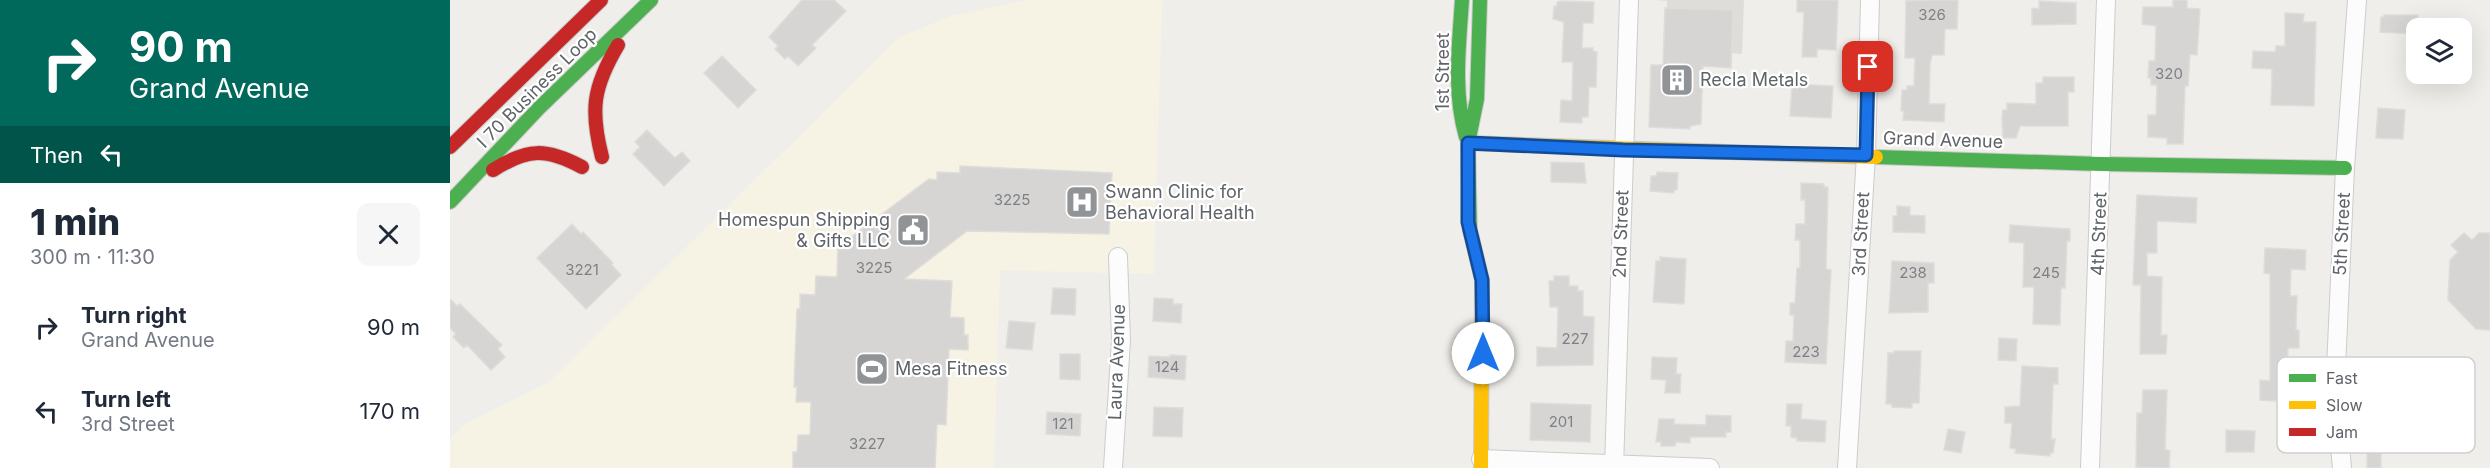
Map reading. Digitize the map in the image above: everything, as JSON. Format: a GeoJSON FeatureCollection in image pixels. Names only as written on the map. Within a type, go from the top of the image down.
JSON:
{"type":"FeatureCollection","features":[{"type":"Feature","properties":{"kind":"street","name":"I 70 Business Loop"},"geometry":{"type":"LineString","coordinates":[[450,147],[601,0]]}},
{"type":"Feature","properties":{"kind":"street","name":"1st Street"},"geometry":{"type":"LineString","coordinates":[[1462,0],[1458,100],[1461,121],[1468,143]]}},
{"type":"Feature","properties":{"kind":"street","name":"1st Street"},"geometry":{"type":"LineString","coordinates":[[1480,0],[1477,99],[1468,143],[1468,222],[1480,268],[1482,292],[1481,464]]}},
{"type":"Feature","properties":{"kind":"street","name":"2nd Street"},"geometry":{"type":"LineString","coordinates":[[1614,466],[1629,0]]}},
{"type":"Feature","properties":{"kind":"street","name":"3rd Street"},"geometry":{"type":"LineString","coordinates":[[1847,468],[1866,155],[1870,0]]}},
{"type":"Feature","properties":{"kind":"street","name":"4th Street"},"geometry":{"type":"LineString","coordinates":[[2090,468],[2106,0]]}},
{"type":"Feature","properties":{"kind":"street","name":"5th Street"},"geometry":{"type":"LineString","coordinates":[[2337,357],[2345,168],[2357,0]]}},
{"type":"Feature","properties":{"kind":"street","name":"I 70 Business Loop"},"geometry":{"type":"LineString","coordinates":[[454,199],[539,108],[648,3]]}},
{"type":"Feature","properties":{"kind":"street"},"geometry":{"type":"LineString","coordinates":[[603,157],[593,113],[596,88],[601,72],[648,3]]}},
{"type":"Feature","properties":{"kind":"street","name":"Grand Avenue"},"geometry":{"type":"LineString","coordinates":[[1468,143],[1623,150],[1866,155],[2101,164],[2345,168]]}},
{"type":"Feature","properties":{"kind":"street"},"geometry":{"type":"LineString","coordinates":[[454,199],[505,162],[534,151],[552,152],[582,167]]}},
{"type":"Feature","properties":{"kind":"street","name":"Laura Avenue"},"geometry":{"type":"LineString","coordinates":[[1113,468],[1121,340],[1118,257]]}},
{"type":"Feature","properties":{"kind":"street","name":"5th Street"},"geometry":{"type":"LineString","coordinates":[[2341,453],[2342,468]]}},
{"type":"Feature","properties":{"kind":"street"},"geometry":{"type":"LineString","coordinates":[[1481,464],[1710,468]]}},
{"type":"Feature","properties":{"kind":"shaded area"},"geometry":{"type":"Polygon","coordinates":[[[1028,0],[1162,0],[1154,274],[1000,270],[994,468],[450,468],[450,439],[465,424],[549,382],[900,37],[951,16],[1028,0]]]}},
{"type":"Feature","properties":{"kind":"shaded area"},"geometry":{"type":"Polygon","coordinates":[[[1655,0],[1744,0],[1742,54],[1731,53],[1733,10],[1667,8],[1667,1],[1655,0]]]}},
{"type":"Feature","properties":{"kind":"building"},"geometry":{"type":"Polygon","coordinates":[[[802,0],[834,0],[846,11],[812,45],[816,48],[798,66],[788,56],[785,59],[775,49],[778,46],[769,37],[802,0]]]}},
{"type":"Feature","properties":{"kind":"building"},"geometry":{"type":"Polygon","coordinates":[[[1797,0],[1838,0],[1836,50],[1817,49],[1817,57],[1802,57],[1804,12],[1797,12],[1797,0]]]}},
{"type":"Feature","properties":{"kind":"building"},"geometry":{"type":"Polygon","coordinates":[[[1958,0],[1957,29],[1945,29],[1944,55],[1932,55],[1930,65],[1929,104],[1945,104],[1944,122],[1903,120],[1902,90],[1907,90],[1907,86],[1914,86],[1915,58],[1905,58],[1906,1],[1958,0]]]}},
{"type":"Feature","properties":{"kind":"building"},"geometry":{"type":"Polygon","coordinates":[[[2173,0],[2187,0],[2187,8],[2200,9],[2197,55],[2190,54],[2188,86],[2185,86],[2183,144],[2167,144],[2167,138],[2148,137],[2148,115],[2156,115],[2157,85],[2151,85],[2151,78],[2148,78],[2149,61],[2155,61],[2156,26],[2142,24],[2143,7],[2173,7],[2173,0]]]}},
{"type":"Feature","properties":{"kind":"building"},"geometry":{"type":"Polygon","coordinates":[[[1561,1],[1594,2],[1593,23],[1583,23],[1582,48],[1593,48],[1593,51],[1597,52],[1596,87],[1589,87],[1588,117],[1582,117],[1582,123],[1560,122],[1561,100],[1572,101],[1573,62],[1562,62],[1564,22],[1553,19],[1554,6],[1561,1]]]}},
{"type":"Feature","properties":{"kind":"building"},"geometry":{"type":"Polygon","coordinates":[[[2039,1],[2076,3],[2076,24],[2032,25],[2032,8],[2039,9],[2039,1]]]}},
{"type":"Feature","properties":{"kind":"building","name":"Recla Metals"},"geometry":{"type":"Polygon","coordinates":[[[1665,8],[1733,10],[1731,68],[1703,66],[1701,124],[1690,126],[1690,129],[1649,127],[1651,65],[1663,65],[1665,8]]]}},
{"type":"Feature","properties":{"kind":"building"},"geometry":{"type":"Polygon","coordinates":[[[2285,13],[2304,14],[2303,22],[2316,22],[2314,106],[2271,105],[2272,69],[2252,68],[2253,51],[2275,52],[2276,46],[2285,46],[2285,13]]]}},
{"type":"Feature","properties":{"kind":"building"},"geometry":{"type":"Polygon","coordinates":[[[2384,15],[2418,15],[2418,18],[2406,18],[2406,33],[2380,32],[2381,17],[2384,15]]]}},
{"type":"Feature","properties":{"kind":"building"},"geometry":{"type":"Polygon","coordinates":[[[722,56],[756,90],[738,108],[704,73],[722,56]]]}},
{"type":"Feature","properties":{"kind":"building"},"geometry":{"type":"Polygon","coordinates":[[[2043,77],[2074,77],[2074,92],[2068,92],[2068,126],[2020,126],[2016,138],[2003,138],[2002,118],[2003,110],[2007,110],[2007,103],[2036,104],[2036,83],[2043,83],[2043,77]]]}},
{"type":"Feature","properties":{"kind":"building"},"geometry":{"type":"Polygon","coordinates":[[[1792,84],[1833,86],[1831,118],[1790,116],[1792,84]]]}},
{"type":"Feature","properties":{"kind":"building"},"geometry":{"type":"Polygon","coordinates":[[[2378,108],[2405,110],[2403,139],[2376,138],[2378,108]]]}},
{"type":"Feature","properties":{"kind":"building"},"geometry":{"type":"Polygon","coordinates":[[[647,130],[675,158],[682,152],[690,161],[664,186],[633,154],[640,147],[635,142],[647,130]]]}},
{"type":"Feature","properties":{"kind":"building"},"geometry":{"type":"Polygon","coordinates":[[[1551,162],[1584,163],[1586,183],[1551,182],[1551,162]]]}},
{"type":"Feature","properties":{"kind":"building"},"geometry":{"type":"Polygon","coordinates":[[[960,166],[1112,173],[1109,234],[967,231],[904,279],[952,281],[950,317],[964,318],[964,335],[968,335],[968,350],[949,349],[946,425],[937,424],[935,468],[793,468],[793,452],[797,452],[798,435],[810,435],[811,402],[796,402],[797,387],[794,387],[797,309],[800,309],[800,294],[815,295],[816,276],[837,277],[838,247],[929,179],[937,180],[937,172],[960,173],[960,166]]]}},
{"type":"Feature","properties":{"kind":"building"},"geometry":{"type":"Polygon","coordinates":[[[1657,172],[1678,173],[1677,190],[1674,190],[1674,193],[1650,191],[1651,176],[1656,176],[1657,172]]]}},
{"type":"Feature","properties":{"kind":"building"},"geometry":{"type":"Polygon","coordinates":[[[1801,183],[1824,184],[1824,187],[1828,187],[1826,269],[1831,270],[1826,364],[1785,362],[1786,341],[1793,341],[1794,315],[1790,315],[1790,303],[1795,303],[1797,268],[1800,268],[1800,240],[1795,240],[1796,224],[1805,224],[1805,200],[1801,200],[1801,183]]]}},
{"type":"Feature","properties":{"kind":"building"},"geometry":{"type":"Polygon","coordinates":[[[2137,195],[2197,198],[2196,223],[2157,221],[2157,253],[2147,253],[2147,276],[2162,277],[2161,335],[2167,335],[2166,354],[2140,354],[2141,285],[2133,285],[2137,195]]]}},
{"type":"Feature","properties":{"kind":"building"},"geometry":{"type":"Polygon","coordinates":[[[1897,206],[1910,207],[1910,215],[1925,216],[1925,233],[1893,232],[1893,216],[1897,216],[1897,206]]]}},
{"type":"Feature","properties":{"kind":"building"},"geometry":{"type":"Polygon","coordinates":[[[572,224],[613,263],[611,264],[621,275],[586,309],[537,258],[572,224]]]}},
{"type":"Feature","properties":{"kind":"building"},"geometry":{"type":"Polygon","coordinates":[[[2010,225],[2070,229],[2070,241],[2067,241],[2065,288],[2061,288],[2060,325],[2033,324],[2034,287],[2023,287],[2024,243],[2009,242],[2010,225]]]}},
{"type":"Feature","properties":{"kind":"building"},"geometry":{"type":"Polygon","coordinates":[[[2464,233],[2472,240],[2479,233],[2490,233],[2490,330],[2476,329],[2448,300],[2450,260],[2458,252],[2451,245],[2464,233]]]}},
{"type":"Feature","properties":{"kind":"building"},"geometry":{"type":"Polygon","coordinates":[[[2265,248],[2306,250],[2305,270],[2291,269],[2290,296],[2297,296],[2296,330],[2299,330],[2299,348],[2288,348],[2288,357],[2277,357],[2277,401],[2260,400],[2260,380],[2270,381],[2270,274],[2264,273],[2265,248]]]}},
{"type":"Feature","properties":{"kind":"building"},"geometry":{"type":"Polygon","coordinates":[[[1660,257],[1686,259],[1684,304],[1653,302],[1656,261],[1660,261],[1660,257]]]}},
{"type":"Feature","properties":{"kind":"building"},"geometry":{"type":"Polygon","coordinates":[[[1892,261],[1934,263],[1934,283],[1928,283],[1928,312],[1889,313],[1892,261]]]}},
{"type":"Feature","properties":{"kind":"building"},"geometry":{"type":"Polygon","coordinates":[[[1554,276],[1569,276],[1569,286],[1578,286],[1578,291],[1583,291],[1583,316],[1594,317],[1593,365],[1537,366],[1537,347],[1557,348],[1558,307],[1550,307],[1549,281],[1554,281],[1554,276]]]}},
{"type":"Feature","properties":{"kind":"building"},"geometry":{"type":"Polygon","coordinates":[[[1053,288],[1076,289],[1075,315],[1051,314],[1053,288]]]}},
{"type":"Feature","properties":{"kind":"building"},"geometry":{"type":"Polygon","coordinates":[[[1154,298],[1173,299],[1173,304],[1182,304],[1181,323],[1153,321],[1154,298]]]}},
{"type":"Feature","properties":{"kind":"building"},"geometry":{"type":"Polygon","coordinates":[[[450,299],[457,306],[460,304],[502,345],[498,349],[505,357],[491,370],[467,345],[464,348],[453,337],[456,334],[450,328],[450,299]]]}},
{"type":"Feature","properties":{"kind":"building"},"geometry":{"type":"Polygon","coordinates":[[[1009,321],[1035,323],[1032,350],[1006,348],[1009,321]]]}},
{"type":"Feature","properties":{"kind":"building"},"geometry":{"type":"Polygon","coordinates":[[[1999,338],[2017,339],[2016,361],[1998,360],[1999,338]]]}},
{"type":"Feature","properties":{"kind":"building"},"geometry":{"type":"Polygon","coordinates":[[[1894,351],[1921,351],[1919,403],[1912,403],[1912,408],[1892,407],[1892,404],[1886,404],[1888,353],[1894,353],[1894,351]]]}},
{"type":"Feature","properties":{"kind":"building"},"geometry":{"type":"Polygon","coordinates":[[[1060,354],[1080,354],[1080,380],[1060,379],[1060,354]]]}},
{"type":"Feature","properties":{"kind":"building"},"geometry":{"type":"Polygon","coordinates":[[[1170,355],[1186,356],[1185,380],[1148,377],[1149,356],[1170,357],[1170,355]]]}},
{"type":"Feature","properties":{"kind":"building"},"geometry":{"type":"Polygon","coordinates":[[[1652,357],[1677,358],[1676,374],[1681,374],[1680,393],[1665,393],[1666,380],[1651,379],[1652,357]]]}},
{"type":"Feature","properties":{"kind":"building"},"geometry":{"type":"Polygon","coordinates":[[[2022,366],[2058,368],[2058,384],[2053,384],[2051,439],[2055,439],[2053,453],[2050,453],[2050,456],[2015,453],[2016,449],[2010,448],[2012,423],[2005,423],[2005,407],[2020,406],[2022,366]]]}},
{"type":"Feature","properties":{"kind":"building"},"geometry":{"type":"Polygon","coordinates":[[[2143,390],[2167,390],[2165,449],[2170,451],[2169,468],[2136,467],[2137,413],[2142,413],[2143,390]]]}},
{"type":"Feature","properties":{"kind":"building"},"geometry":{"type":"Polygon","coordinates":[[[1531,403],[1591,405],[1590,442],[1530,440],[1531,403]]]}},
{"type":"Feature","properties":{"kind":"building"},"geometry":{"type":"Polygon","coordinates":[[[1787,404],[1802,404],[1801,419],[1826,421],[1825,442],[1797,441],[1797,438],[1791,437],[1791,426],[1786,426],[1787,404]]]}},
{"type":"Feature","properties":{"kind":"building"},"geometry":{"type":"Polygon","coordinates":[[[1154,407],[1183,408],[1182,437],[1153,436],[1154,407]]]}},
{"type":"Feature","properties":{"kind":"building"},"geometry":{"type":"Polygon","coordinates":[[[1047,412],[1081,414],[1080,436],[1046,434],[1047,412]]]}},
{"type":"Feature","properties":{"kind":"building"},"geometry":{"type":"Polygon","coordinates":[[[1706,415],[1731,416],[1731,432],[1726,432],[1726,437],[1690,437],[1690,443],[1676,442],[1675,446],[1661,446],[1661,442],[1656,442],[1659,419],[1674,419],[1674,424],[1706,425],[1706,415]]]}},
{"type":"Feature","properties":{"kind":"building"},"geometry":{"type":"Polygon","coordinates":[[[1948,429],[1965,432],[1961,453],[1944,450],[1948,429]]]}},
{"type":"Feature","properties":{"kind":"building"},"geometry":{"type":"Polygon","coordinates":[[[2226,430],[2255,431],[2254,452],[2226,452],[2226,430]]]}},
{"type":"Feature","properties":{"kind":"building"},"geometry":{"type":"Polygon","coordinates":[[[2367,453],[2381,453],[2381,468],[2367,468],[2367,453]]]}},
{"type":"Feature","properties":{"kind":"traffic: fast"},"geometry":{"type":"LineString","coordinates":[[450,202],[539,108],[651,0]]}},
{"type":"Feature","properties":{"kind":"traffic: fast"},"geometry":{"type":"LineString","coordinates":[[1462,0],[1458,86],[1466,137]]}},
{"type":"Feature","properties":{"kind":"traffic: fast"},"geometry":{"type":"LineString","coordinates":[[1470,230],[1468,143],[1477,99],[1480,0]]}},
{"type":"Feature","properties":{"kind":"traffic: fast"},"geometry":{"type":"LineString","coordinates":[[1876,157],[2345,168]]}},
{"type":"Feature","properties":{"kind":"traffic: slow"},"geometry":{"type":"LineString","coordinates":[[1468,143],[1876,157]]}},
{"type":"Feature","properties":{"kind":"traffic: slow"},"geometry":{"type":"LineString","coordinates":[[1470,230],[1482,280],[1481,468]]}},
{"type":"Feature","properties":{"kind":"traffic: jam"},"geometry":{"type":"LineString","coordinates":[[450,147],[601,0]]}},
{"type":"Feature","properties":{"kind":"traffic: jam"},"geometry":{"type":"LineString","coordinates":[[602,157],[596,126],[596,99],[603,74],[618,45]]}},
{"type":"Feature","properties":{"kind":"traffic: jam"},"geometry":{"type":"LineString","coordinates":[[493,170],[527,154],[537,153],[558,156],[582,167]]}},
{"type":"Feature","properties":{"kind":"place","name":"Recla Metals"},"geometry":{"type":"Point","coordinates":[1677,80]}},
{"type":"Feature","properties":{"kind":"place","name":"Swann Clinic for Behavioral Health"},"geometry":{"type":"Point","coordinates":[1082,202]}},
{"type":"Feature","properties":{"kind":"place","name":"Homespun Shipping & Gifts LLC"},"geometry":{"type":"Point","coordinates":[913,230]}},
{"type":"Feature","properties":{"kind":"place","name":"Mesa Fitness"},"geometry":{"type":"Point","coordinates":[872,369]}},
{"type":"Feature","properties":{"kind":"route"},"geometry":{"type":"LineString","coordinates":[[1483,353],[1482,280],[1468,222],[1468,143],[1623,150],[1866,155],[1868,67]]}}]}
